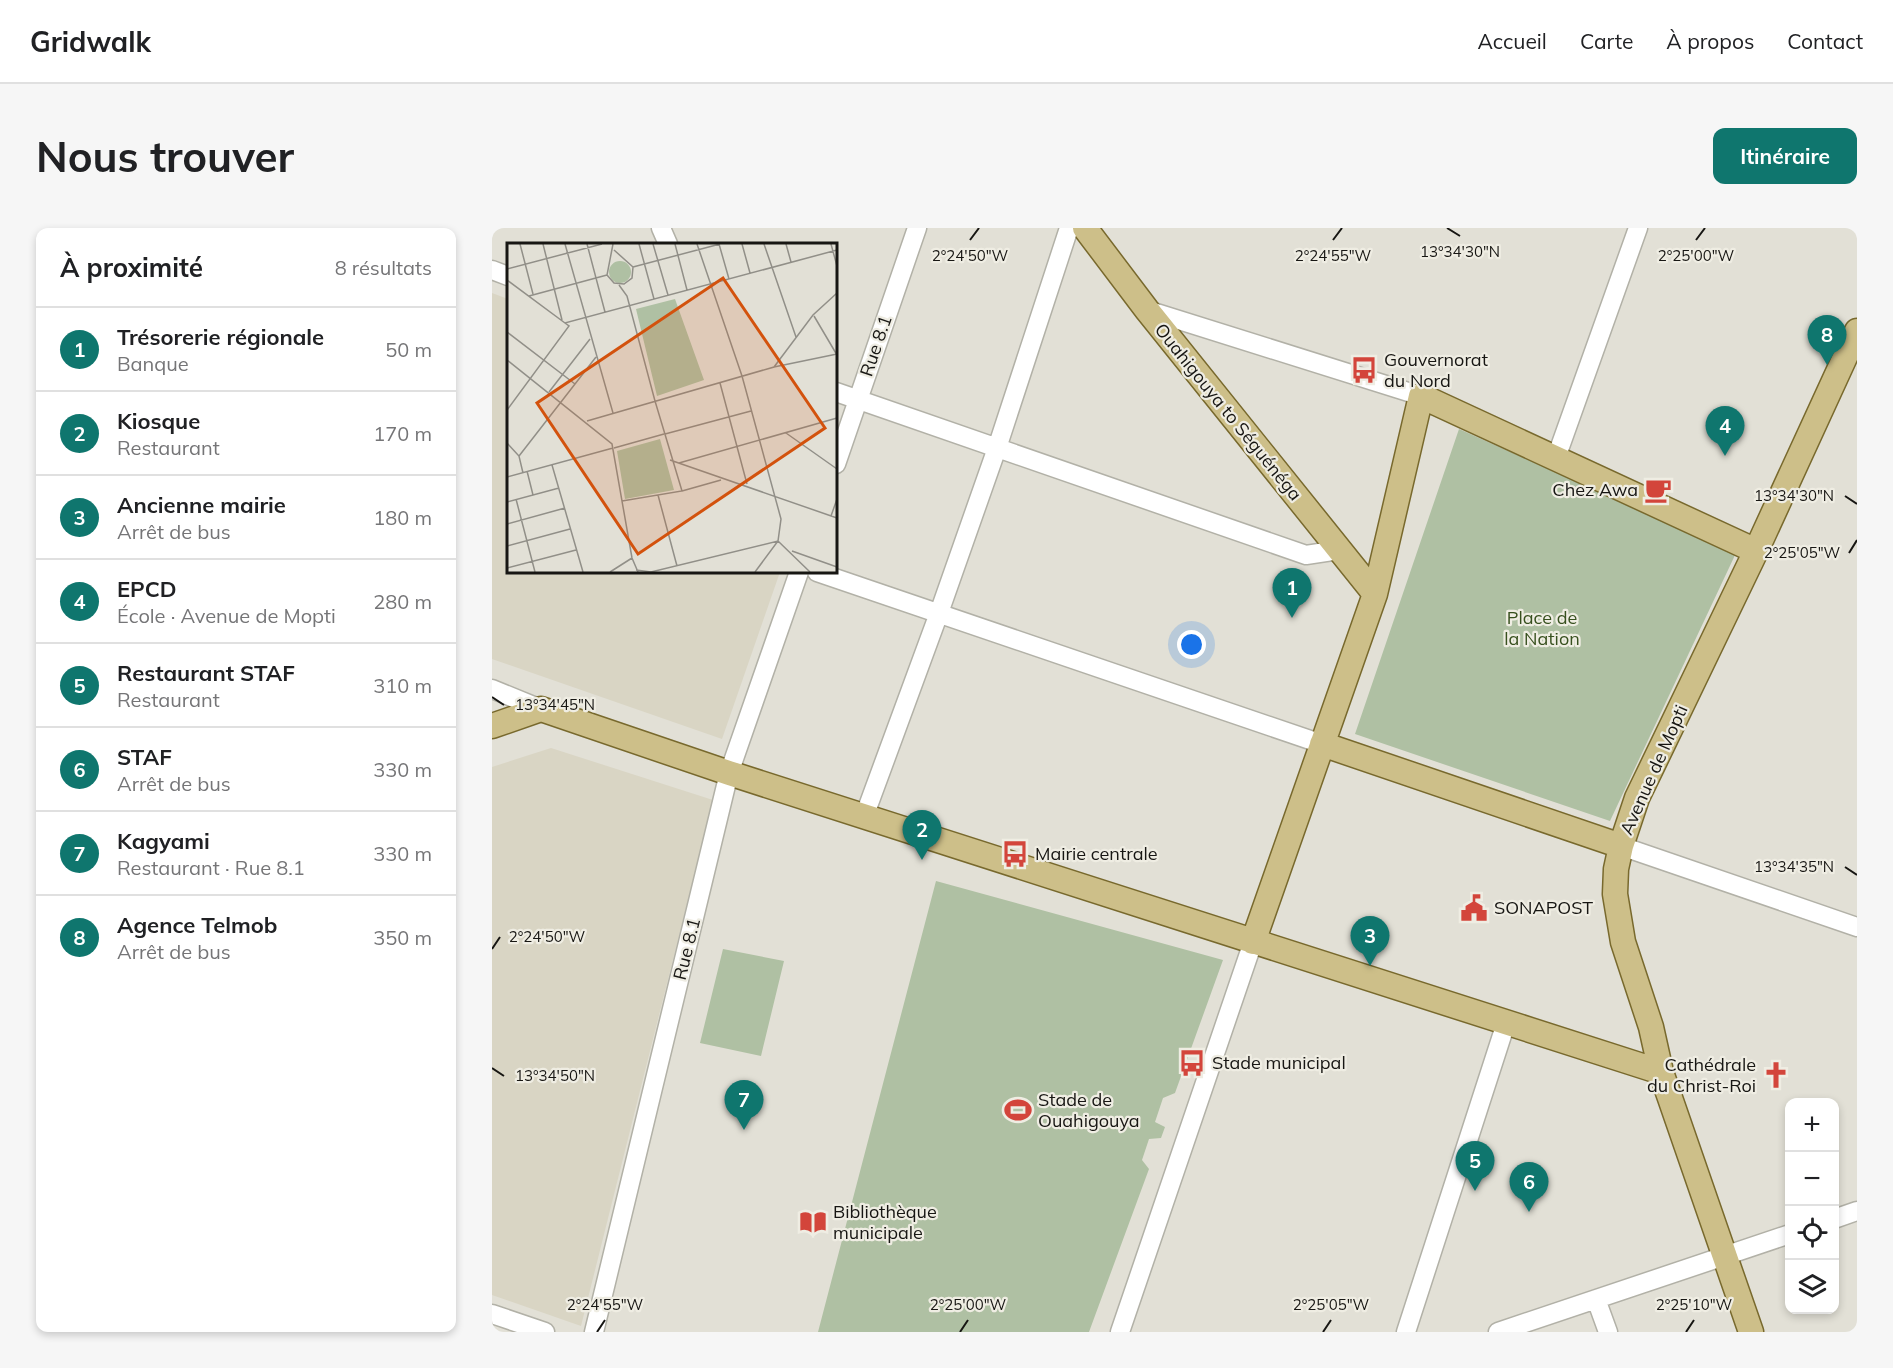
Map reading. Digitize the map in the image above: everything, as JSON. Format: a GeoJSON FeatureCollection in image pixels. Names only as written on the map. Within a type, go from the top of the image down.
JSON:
{"type":"FeatureCollection","features":[{"type":"Feature","properties":{"kind":"main road","name":"Ouahigouya to Séguénéga"},"geometry":{"type":"LineString","coordinates":[[1085,228],[1147,310],[1375,594]]}},
{"type":"Feature","properties":{"kind":"main road","name":"Avenue de Mopti"},"geometry":{"type":"LineString","coordinates":[[1751,1332],[1661,1072],[1651,1027],[1623,942],[1616,894],[1616,869],[1637,798],[1756,551],[1857,331]]}},
{"type":"Feature","properties":{"kind":"main road"},"geometry":{"type":"LineString","coordinates":[[1253,942],[1375,594],[1421,396],[1756,551]]}},
{"type":"Feature","properties":{"kind":"main road"},"geometry":{"type":"LineString","coordinates":[[492,726],[541,709],[864,817],[1661,1072]]}},
{"type":"Feature","properties":{"kind":"main road"},"geometry":{"type":"LineString","coordinates":[[1322,744],[1621,846]]}},
{"type":"Feature","properties":{"kind":"street"},"geometry":{"type":"LineString","coordinates":[[662,228],[668,243]]}},
{"type":"Feature","properties":{"kind":"street","name":"Rue 8.1"},"geometry":{"type":"LineString","coordinates":[[837,461],[916,228]]}},
{"type":"Feature","properties":{"kind":"street"},"geometry":{"type":"LineString","coordinates":[[864,817],[997,448],[1069,228]]}},
{"type":"Feature","properties":{"kind":"street"},"geometry":{"type":"LineString","coordinates":[[1556,458],[1638,228]]}},
{"type":"Feature","properties":{"kind":"street"},"geometry":{"type":"LineString","coordinates":[[492,270],[507,276]]}},
{"type":"Feature","properties":{"kind":"street"},"geometry":{"type":"LineString","coordinates":[[1147,310],[1421,396]]}},
{"type":"Feature","properties":{"kind":"street"},"geometry":{"type":"LineString","coordinates":[[837,392],[1306,555],[1339,550]]}},
{"type":"Feature","properties":{"kind":"street","name":"Rue 8.1"},"geometry":{"type":"LineString","coordinates":[[594,1332],[729,773],[799,573]]}},
{"type":"Feature","properties":{"kind":"street"},"geometry":{"type":"LineString","coordinates":[[820,573],[1322,744]]}},
{"type":"Feature","properties":{"kind":"street"},"geometry":{"type":"LineString","coordinates":[[492,689],[541,709]]}},
{"type":"Feature","properties":{"kind":"street"},"geometry":{"type":"LineString","coordinates":[[1621,846],[1857,927]]}},
{"type":"Feature","properties":{"kind":"street"},"geometry":{"type":"LineString","coordinates":[[1120,1332],[1253,942]]}},
{"type":"Feature","properties":{"kind":"street"},"geometry":{"type":"LineString","coordinates":[[1406,1332],[1506,1023]]}},
{"type":"Feature","properties":{"kind":"street"},"geometry":{"type":"LineString","coordinates":[[1839,1217],[1857,1211]]}},
{"type":"Feature","properties":{"kind":"street"},"geometry":{"type":"LineString","coordinates":[[1498,1332],[1785,1236]]}},
{"type":"Feature","properties":{"kind":"street"},"geometry":{"type":"LineString","coordinates":[[1596,1299],[1608,1332]]}},
{"type":"Feature","properties":{"kind":"street"},"geometry":{"type":"LineString","coordinates":[[492,1314],[545,1332]]}},
{"type":"Feature","properties":{"kind":"shaded area"},"geometry":{"type":"Polygon","coordinates":[[[492,293],[507,299],[507,573],[780,573],[722,739],[492,659],[492,293]]]}},
{"type":"Feature","properties":{"kind":"shaded area"},"geometry":{"type":"Polygon","coordinates":[[[551,748],[713,800],[581,1326],[492,1295],[492,767],[551,748]]]}},
{"type":"Feature","properties":{"kind":"green space","name":"Place de la Nation"},"geometry":{"type":"Polygon","coordinates":[[[1459,429],[1736,553],[1610,821],[1355,734],[1459,429]]]}},
{"type":"Feature","properties":{"kind":"green space","name":"Stade de Ouahigouya"},"geometry":{"type":"Polygon","coordinates":[[[936,881],[1223,960],[1175,1093],[1163,1098],[1155,1122],[1165,1127],[1161,1138],[1149,1139],[1142,1160],[1149,1169],[1089,1332],[818,1332],[936,881]]]}},
{"type":"Feature","properties":{"kind":"green space"},"geometry":{"type":"Polygon","coordinates":[[[723,949],[784,961],[761,1056],[700,1043],[723,949]]]}},
{"type":"Feature","properties":{"kind":"place","name":"Agence Telmob"},"geometry":{"type":"Point","coordinates":[1827,365]}},
{"type":"Feature","properties":{"kind":"place","name":"Gouvernorat du Nord"},"geometry":{"type":"Point","coordinates":[1364,370]}},
{"type":"Feature","properties":{"kind":"place","name":"EPCD"},"geometry":{"type":"Point","coordinates":[1725,456]}},
{"type":"Feature","properties":{"kind":"place","name":"Chez Awa"},"geometry":{"type":"Point","coordinates":[1658,490]}},
{"type":"Feature","properties":{"kind":"place","name":"Trésorerie régionale"},"geometry":{"type":"Point","coordinates":[1292,618]}},
{"type":"Feature","properties":{"kind":"place","name":"Mairie centrale"},"geometry":{"type":"Point","coordinates":[1015,854]}},
{"type":"Feature","properties":{"kind":"place","name":"Kiosque"},"geometry":{"type":"Point","coordinates":[922,860]}},
{"type":"Feature","properties":{"kind":"place","name":"SONAPOST"},"geometry":{"type":"Point","coordinates":[1474,908]}},
{"type":"Feature","properties":{"kind":"place","name":"Ancienne mairie"},"geometry":{"type":"Point","coordinates":[1370,966]}},
{"type":"Feature","properties":{"kind":"place","name":"Stade municipal"},"geometry":{"type":"Point","coordinates":[1192,1063]}},
{"type":"Feature","properties":{"kind":"place","name":"Cathédrale du Christ-Roi"},"geometry":{"type":"Point","coordinates":[1776,1075]}},
{"type":"Feature","properties":{"kind":"place","name":"Stade de Ouahigouya"},"geometry":{"type":"Point","coordinates":[1018,1110]}},
{"type":"Feature","properties":{"kind":"place","name":"Kagyami"},"geometry":{"type":"Point","coordinates":[744,1130]}},
{"type":"Feature","properties":{"kind":"place","name":"Restaurant STAF"},"geometry":{"type":"Point","coordinates":[1475,1191]}},
{"type":"Feature","properties":{"kind":"place","name":"STAF"},"geometry":{"type":"Point","coordinates":[1529,1212]}},
{"type":"Feature","properties":{"kind":"place","name":"Bibliothèque municipale"},"geometry":{"type":"Point","coordinates":[813,1222]}}]}
